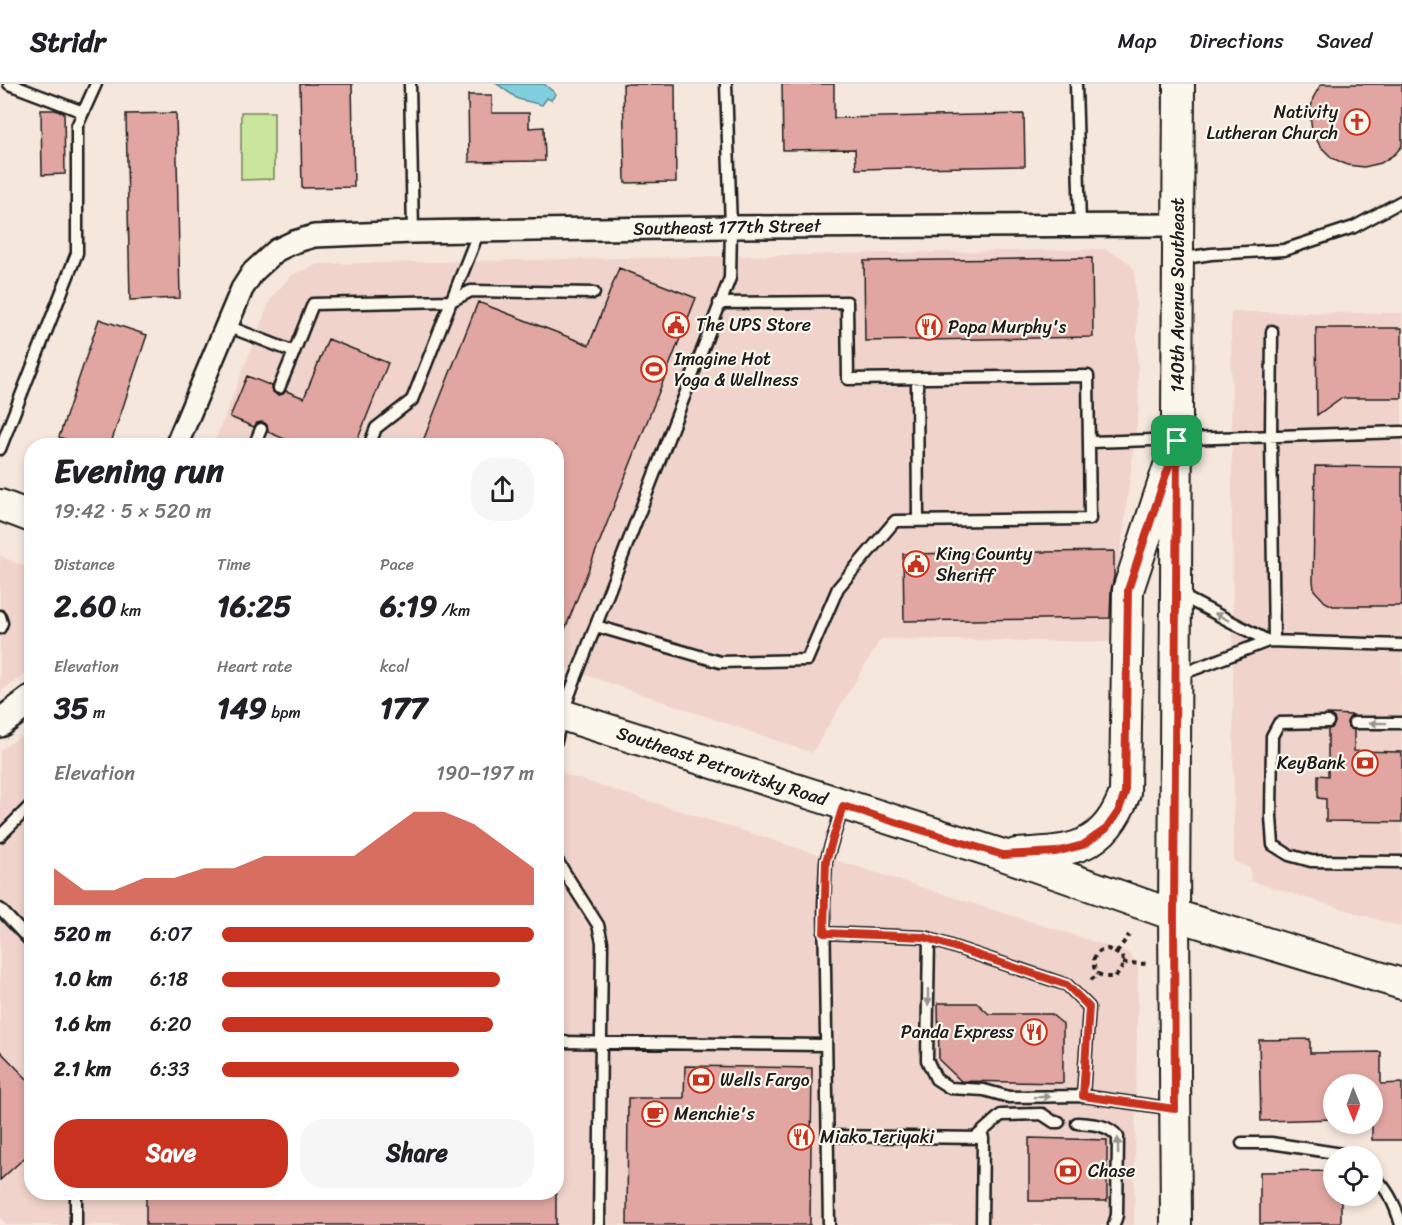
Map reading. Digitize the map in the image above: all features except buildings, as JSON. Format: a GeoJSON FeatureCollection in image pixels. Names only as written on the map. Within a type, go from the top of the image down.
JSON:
{"type":"FeatureCollection","features":[{"type":"Feature","properties":{"kind":"main road","name":"140th Avenue Southeast"},"geometry":{"type":"LineString","coordinates":[[1176,1225],[1174,915],[1179,84]]}},
{"type":"Feature","properties":{"kind":"main road"},"geometry":{"type":"LineString","coordinates":[[1003,855],[1056,852],[1083,845],[1106,829],[1118,812],[1125,793],[1128,590],[1177,441]]}},
{"type":"Feature","properties":{"kind":"main road"},"geometry":{"type":"LineString","coordinates":[[0,505],[24,514]]}},
{"type":"Feature","properties":{"kind":"main road","name":"Southeast Petrovitsky Road"},"geometry":{"type":"LineString","coordinates":[[564,725],[1003,855],[1174,915],[1402,984]]}},
{"type":"Feature","properties":{"kind":"street","name":"Southeast 177th Street"},"geometry":{"type":"LineString","coordinates":[[227,326],[242,289],[253,272],[277,250],[314,236],[731,226],[1179,225]]}},
{"type":"Feature","properties":{"kind":"street"},"geometry":{"type":"LineString","coordinates":[[183,438],[227,326]]}},
{"type":"Feature","properties":{"kind":"street"},"geometry":{"type":"LineString","coordinates":[[1,720],[24,704]]}},
{"type":"Feature","properties":{"kind":"lane"},"geometry":{"type":"LineString","coordinates":[[9,84],[83,112]]}},
{"type":"Feature","properties":{"kind":"lane"},"geometry":{"type":"LineString","coordinates":[[0,449],[77,253],[77,126],[96,84]]}},
{"type":"Feature","properties":{"kind":"lane"},"geometry":{"type":"LineString","coordinates":[[410,84],[412,232]]}},
{"type":"Feature","properties":{"kind":"lane"},"geometry":{"type":"LineString","coordinates":[[564,708],[730,278],[731,226],[726,84]]}},
{"type":"Feature","properties":{"kind":"lane"},"geometry":{"type":"LineString","coordinates":[[1076,84],[1080,225]]}},
{"type":"Feature","properties":{"kind":"lane"},"geometry":{"type":"LineString","coordinates":[[1178,260],[1211,254],[1284,250],[1353,227],[1402,201]]}},
{"type":"Feature","properties":{"kind":"lane"},"geometry":{"type":"LineString","coordinates":[[372,438],[376,428],[412,400],[479,231]]}},
{"type":"Feature","properties":{"kind":"lane"},"geometry":{"type":"LineString","coordinates":[[279,388],[313,304],[451,301],[471,291],[594,293]]}},
{"type":"Feature","properties":{"kind":"lane"},"geometry":{"type":"LineString","coordinates":[[596,626],[720,662],[807,660],[838,588],[895,521],[1090,519],[1088,376],[848,379],[847,302],[719,303]]}},
{"type":"Feature","properties":{"kind":"lane"},"geometry":{"type":"LineString","coordinates":[[227,326],[294,352]]}},
{"type":"Feature","properties":{"kind":"lane"},"geometry":{"type":"LineString","coordinates":[[1271,641],[1272,331]]}},
{"type":"Feature","properties":{"kind":"lane"},"geometry":{"type":"LineString","coordinates":[[917,378],[918,521]]}},
{"type":"Feature","properties":{"kind":"lane"},"geometry":{"type":"LineString","coordinates":[[257,438],[261,429]]}},
{"type":"Feature","properties":{"kind":"lane"},"geometry":{"type":"LineString","coordinates":[[1090,442],[1402,432]]}},
{"type":"Feature","properties":{"kind":"lane"},"geometry":{"type":"LineString","coordinates":[[1176,593],[1271,641]]}},
{"type":"Feature","properties":{"kind":"lane"},"geometry":{"type":"LineString","coordinates":[[0,616],[2,619],[0,628]]}},
{"type":"Feature","properties":{"kind":"lane"},"geometry":{"type":"LineString","coordinates":[[1176,676],[1271,641],[1402,645]]}},
{"type":"Feature","properties":{"kind":"lane"},"geometry":{"type":"LineString","coordinates":[[1328,722],[1279,723],[1272,736],[1273,845],[1288,855],[1311,861],[1402,862]]}},
{"type":"Feature","properties":{"kind":"lane"},"geometry":{"type":"LineString","coordinates":[[1354,723],[1402,723]]}},
{"type":"Feature","properties":{"kind":"lane"},"geometry":{"type":"LineString","coordinates":[[829,1225],[824,933],[826,861],[843,806]]}},
{"type":"Feature","properties":{"kind":"lane"},"geometry":{"type":"LineString","coordinates":[[0,836],[24,812]]}},
{"type":"Feature","properties":{"kind":"lane"},"geometry":{"type":"LineString","coordinates":[[564,872],[598,925],[602,942],[599,1225]]}},
{"type":"Feature","properties":{"kind":"lane"},"geometry":{"type":"LineString","coordinates":[[0,909],[24,934]]}},
{"type":"Feature","properties":{"kind":"lane"},"geometry":{"type":"LineString","coordinates":[[824,933],[929,938],[1067,985],[1089,1007],[1083,1096]]}},
{"type":"Feature","properties":{"kind":"lane"},"geometry":{"type":"LineString","coordinates":[[929,938],[927,1060],[930,1070],[941,1084],[950,1088],[984,1090],[1009,1097],[1083,1096],[1175,1109]]}},
{"type":"Feature","properties":{"kind":"lane"},"geometry":{"type":"LineString","coordinates":[[564,1041],[826,1045]]}},
{"type":"Feature","properties":{"kind":"lane"},"geometry":{"type":"LineString","coordinates":[[975,1138],[1001,1115],[1042,1114],[1054,1122],[1059,1122]]}},
{"type":"Feature","properties":{"kind":"lane"},"geometry":{"type":"LineString","coordinates":[[1077,1123],[1104,1126],[1113,1130],[1118,1137],[1117,1215],[1114,1225]]}},
{"type":"Feature","properties":{"kind":"lane"},"geometry":{"type":"LineString","coordinates":[[828,1136],[983,1138],[982,1225]]}},
{"type":"Feature","properties":{"kind":"lane"},"geometry":{"type":"LineString","coordinates":[[1242,1143],[1271,1143],[1323,1151]]}},
{"type":"Feature","properties":{"kind":"lane"},"geometry":{"type":"LineString","coordinates":[[1383,1186],[1395,1206],[1401,1225]]}},
{"type":"Feature","properties":{"kind":"lane"},"geometry":{"type":"LineString","coordinates":[[76,1200],[76,1225]]}},
{"type":"Feature","properties":{"kind":"path"},"geometry":{"type":"LineString","coordinates":[[1117,952],[1129,935]]}},
{"type":"Feature","properties":{"kind":"path"},"geometry":{"type":"LineString","coordinates":[[1108,949],[1122,956],[1123,963],[1121,971],[1115,977],[1106,977],[1098,974],[1094,967],[1094,958],[1100,951],[1108,949]]}},
{"type":"Feature","properties":{"kind":"path"},"geometry":{"type":"LineString","coordinates":[[1123,963],[1149,964]]}},
{"type":"Feature","properties":{"kind":"path"},"geometry":{"type":"LineString","coordinates":[[1092,980],[1098,974]]}},
{"type":"Feature","properties":{"kind":"shaded area"},"geometry":{"type":"Polygon","coordinates":[[[1105,249],[1120,256],[1135,271],[1139,408],[1116,589],[1115,642],[881,639],[812,753],[564,667],[564,438],[216,438],[271,298],[292,275],[318,264],[1105,249]]]}},
{"type":"Feature","properties":{"kind":"shaded area"},"geometry":{"type":"Polygon","coordinates":[[[1231,312],[1402,313],[1402,927],[1251,881],[1250,868],[1234,861],[1231,312]]]}},
{"type":"Feature","properties":{"kind":"shaded area"},"geometry":{"type":"Polygon","coordinates":[[[0,556],[24,566],[24,675],[0,692],[0,556]]]}},
{"type":"Feature","properties":{"kind":"shaded area"},"geometry":{"type":"Polygon","coordinates":[[[24,735],[24,1200],[564,1200],[564,774],[1127,952],[1135,960],[1138,969],[1134,1225],[7,1225],[0,1218],[0,750],[24,735]]]}},
{"type":"Feature","properties":{"kind":"green space"},"geometry":{"type":"Polygon","coordinates":[[[241,112],[274,112],[274,179],[241,180],[241,112]]]}},
{"type":"Feature","properties":{"kind":"water"},"geometry":{"type":"Polygon","coordinates":[[[497,84],[544,84],[556,94],[551,100],[547,98],[542,105],[518,99],[497,84]]]}},
{"type":"Feature","properties":{"kind":"place","name":"Nativity Lutheran Church"},"geometry":{"type":"Point","coordinates":[1357,122]}},
{"type":"Feature","properties":{"kind":"place","name":"The UPS Store"},"geometry":{"type":"Point","coordinates":[676,325]}},
{"type":"Feature","properties":{"kind":"place","name":"Papa Murphy's"},"geometry":{"type":"Point","coordinates":[929,327]}},
{"type":"Feature","properties":{"kind":"place","name":"Imagine Hot Yoga & Wellness"},"geometry":{"type":"Point","coordinates":[654,369]}},
{"type":"Feature","properties":{"kind":"place","name":"King County Sheriff"},"geometry":{"type":"Point","coordinates":[916,564]}},
{"type":"Feature","properties":{"kind":"place","name":"KeyBank"},"geometry":{"type":"Point","coordinates":[1365,763]}},
{"type":"Feature","properties":{"kind":"place","name":"Panda Express"},"geometry":{"type":"Point","coordinates":[1034,1032]}},
{"type":"Feature","properties":{"kind":"place","name":"Wells Fargo"},"geometry":{"type":"Point","coordinates":[701,1080]}},
{"type":"Feature","properties":{"kind":"place","name":"Menchie's"},"geometry":{"type":"Point","coordinates":[655,1114]}},
{"type":"Feature","properties":{"kind":"place","name":"Miako Teriyaki"},"geometry":{"type":"Point","coordinates":[801,1137]}},
{"type":"Feature","properties":{"kind":"place","name":"Chase"},"geometry":{"type":"Point","coordinates":[1068,1171]}},
{"type":"Feature","properties":{"kind":"route"},"geometry":{"type":"LineString","coordinates":[[1177,441],[1175,1109],[1083,1096],[1089,1007],[1067,985],[924,937],[824,933],[824,904],[826,861],[843,806],[1003,855],[1056,852],[1083,845],[1106,829],[1118,812],[1125,793],[1128,590],[1177,441]]}}]}
